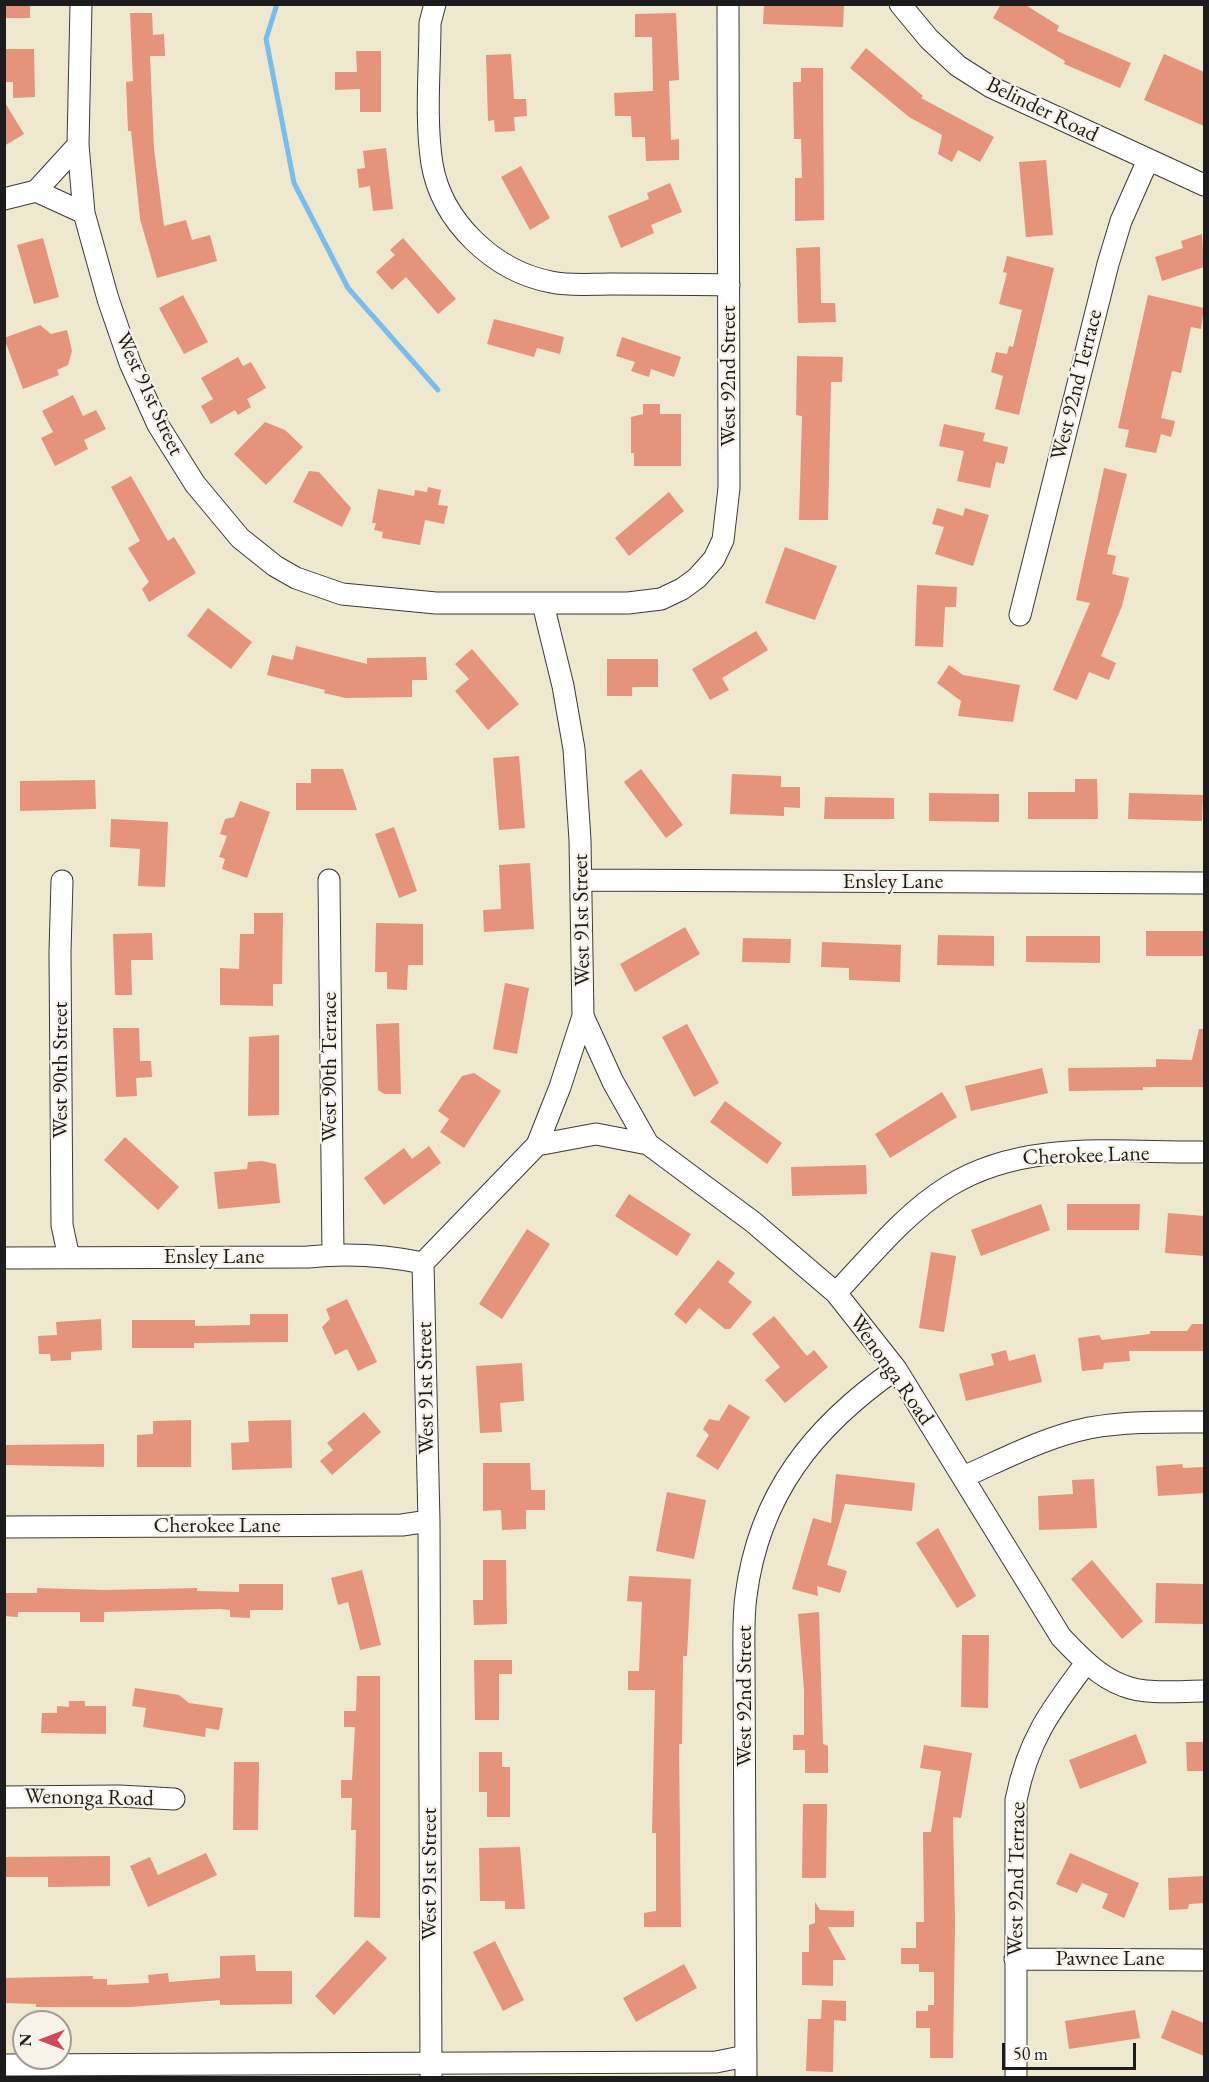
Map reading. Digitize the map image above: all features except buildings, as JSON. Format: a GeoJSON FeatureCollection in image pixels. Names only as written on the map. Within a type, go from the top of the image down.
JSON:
{"type":"FeatureCollection","features":[{"type":"Feature","properties":{"kind":"street","name":"West 91st Street"},"geometry":{"type":"LineString","coordinates":[[81,4],[78,145],[84,213],[108,299],[130,363],[158,425],[195,484],[240,538],[275,566],[296,579],[342,594],[436,603],[543,604],[563,686],[574,749],[579,802],[583,1016],[560,1087],[537,1145],[423,1263],[429,1521],[431,2070]]}},
{"type":"Feature","properties":{"kind":"street"},"geometry":{"type":"LineString","coordinates":[[435,4],[430,23],[432,165],[439,190],[455,219],[471,238],[496,259],[519,273],[552,283],[729,285]]}},
{"type":"Feature","properties":{"kind":"street","name":"West 92nd Street"},"geometry":{"type":"LineString","coordinates":[[543,604],[628,603],[661,599],[682,589],[697,578],[714,559],[723,540],[728,514],[728,4]]}},
{"type":"Feature","properties":{"kind":"street","name":"Belinder Road"},"geometry":{"type":"LineString","coordinates":[[900,4],[929,39],[958,66],[991,87],[1204,185]]}},
{"type":"Feature","properties":{"kind":"street"},"geometry":{"type":"LineString","coordinates":[[4,199],[36,191],[78,145]]}},
{"type":"Feature","properties":{"kind":"street","name":"West 92nd Terrace"},"geometry":{"type":"LineString","coordinates":[[1020,615],[1107,264],[1121,221],[1148,160]]}},
{"type":"Feature","properties":{"kind":"street"},"geometry":{"type":"LineString","coordinates":[[36,191],[84,213]]}},
{"type":"Feature","properties":{"kind":"street","name":"West 90th Terrace"},"geometry":{"type":"LineString","coordinates":[[329,880],[333,1254]]}},
{"type":"Feature","properties":{"kind":"street","name":"Ensley Lane"},"geometry":{"type":"LineString","coordinates":[[581,880],[1204,883]]}},
{"type":"Feature","properties":{"kind":"street","name":"West 90th Street"},"geometry":{"type":"LineString","coordinates":[[62,881],[60,952],[62,1225],[69,1258]]}},
{"type":"Feature","properties":{"kind":"street","name":"Wenonga Road"},"geometry":{"type":"LineString","coordinates":[[583,1016],[613,1082],[648,1144],[753,1222],[836,1293],[896,1369],[1061,1637],[1086,1663],[1124,1686],[1145,1690],[1204,1691]]}},
{"type":"Feature","properties":{"kind":"street"},"geometry":{"type":"LineString","coordinates":[[537,1145],[596,1134],[648,1144]]}},
{"type":"Feature","properties":{"kind":"street","name":"Cherokee Lane"},"geometry":{"type":"LineString","coordinates":[[836,1293],[923,1205],[974,1172],[1004,1161],[1043,1154],[1204,1152]]}},
{"type":"Feature","properties":{"kind":"street","name":"Ensley Lane"},"geometry":{"type":"LineString","coordinates":[[4,1258],[308,1257],[333,1254],[392,1256],[423,1263]]}},
{"type":"Feature","properties":{"kind":"street","name":"West 92nd Street"},"geometry":{"type":"LineString","coordinates":[[746,2067],[744,1660],[745,1598],[752,1559],[766,1517],[787,1476],[815,1437],[859,1395],[896,1369]]}},
{"type":"Feature","properties":{"kind":"street"},"geometry":{"type":"LineString","coordinates":[[963,1477],[1040,1443],[1087,1429],[1128,1422],[1204,1422]]}},
{"type":"Feature","properties":{"kind":"street","name":"Cherokee Lane"},"geometry":{"type":"LineString","coordinates":[[4,1527],[402,1526],[429,1521]]}},
{"type":"Feature","properties":{"kind":"street","name":"West 92nd Terrace"},"geometry":{"type":"LineString","coordinates":[[1016,2078],[1014,1827],[1016,1800],[1022,1769],[1035,1736],[1048,1714],[1086,1663]]}},
{"type":"Feature","properties":{"kind":"street","name":"Wenonga Road"},"geometry":{"type":"LineString","coordinates":[[4,1797],[118,1796],[174,1799]]}},
{"type":"Feature","properties":{"kind":"street","name":"Pawnee Lane"},"geometry":{"type":"LineString","coordinates":[[1015,1959],[1204,1960]]}},
{"type":"Feature","properties":{"kind":"street"},"geometry":{"type":"LineString","coordinates":[[4,2065],[431,2070],[716,2062],[746,2067]]}},
{"type":"Feature","properties":{"kind":"waterway"},"geometry":{"type":"LineString","coordinates":[[277,4],[266,39],[294,183],[348,288],[438,390]]}}]}
